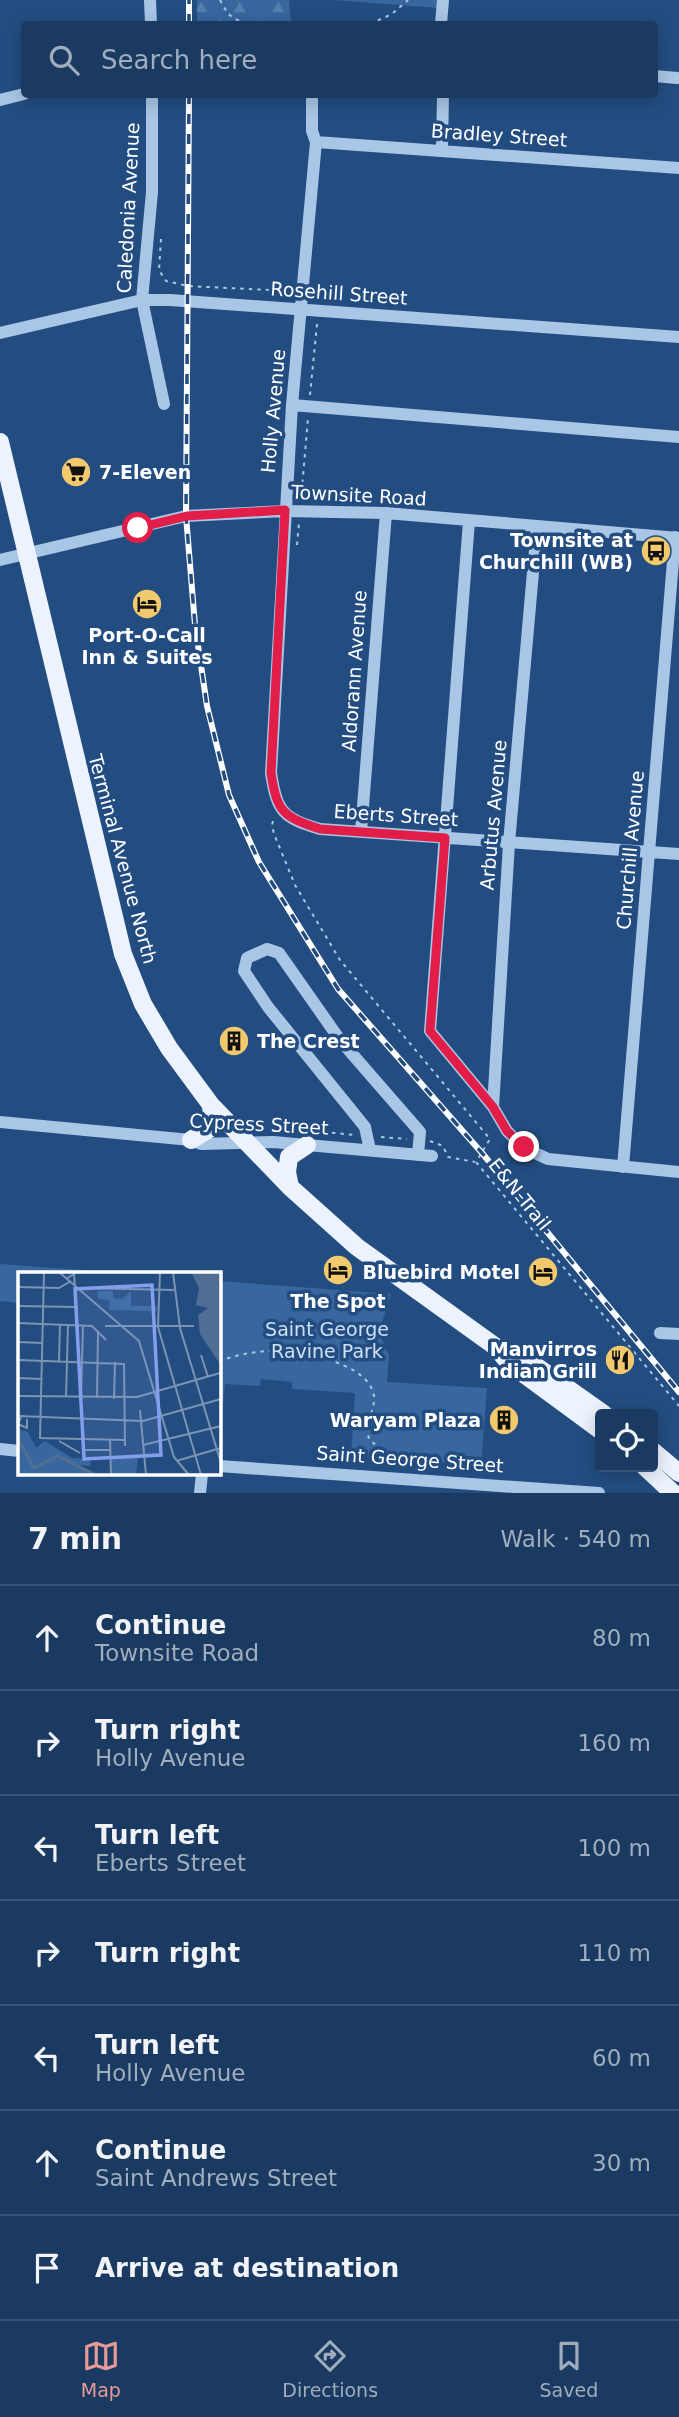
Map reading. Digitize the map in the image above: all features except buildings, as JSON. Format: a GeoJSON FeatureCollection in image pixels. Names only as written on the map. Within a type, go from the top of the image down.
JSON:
{"type":"FeatureCollection","features":[{"type":"Feature","properties":{"kind":"main road","name":"Terminal Avenue North"},"geometry":{"type":"LineString","coordinates":[[0,442],[123,954],[143,1004],[169,1048],[211,1105],[290,1186],[357,1247],[499,1349],[509,1363],[595,1426]]}},
{"type":"Feature","properties":{"kind":"main road"},"geometry":{"type":"LineString","coordinates":[[191,1140],[209,1129],[212,1119],[211,1105]]}},
{"type":"Feature","properties":{"kind":"main road"},"geometry":{"type":"LineString","coordinates":[[290,1186],[287,1172],[289,1157],[307,1145]]}},
{"type":"Feature","properties":{"kind":"main road","name":"Terminal Avenue North"},"geometry":{"type":"LineString","coordinates":[[499,1349],[519,1354],[597,1409]]}},
{"type":"Feature","properties":{"kind":"main road"},"geometry":{"type":"LineString","coordinates":[[658,1455],[679,1473]]}},
{"type":"Feature","properties":{"kind":"main road"},"geometry":{"type":"LineString","coordinates":[[650,1472],[673,1493]]}},
{"type":"Feature","properties":{"kind":"street"},"geometry":{"type":"LineString","coordinates":[[150,0],[151,21]]}},
{"type":"Feature","properties":{"kind":"street"},"geometry":{"type":"LineString","coordinates":[[442,21],[443,0]]}},
{"type":"Feature","properties":{"kind":"street"},"geometry":{"type":"LineString","coordinates":[[658,76],[677,78]]}},
{"type":"Feature","properties":{"kind":"street"},"geometry":{"type":"LineString","coordinates":[[0,100],[21,95]]}},
{"type":"Feature","properties":{"kind":"street","name":"Caledonia Avenue"},"geometry":{"type":"LineString","coordinates":[[152,98],[152,192],[142,300],[164,404]]}},
{"type":"Feature","properties":{"kind":"street","name":"Holly Avenue"},"geometry":{"type":"LineString","coordinates":[[279,815],[271,773],[292,405],[316,142],[312,131],[312,98]]}},
{"type":"Feature","properties":{"kind":"street"},"geometry":{"type":"LineString","coordinates":[[442,150],[443,98]]}},
{"type":"Feature","properties":{"kind":"street","name":"Bradley Street"},"geometry":{"type":"LineString","coordinates":[[316,142],[679,168]]}},
{"type":"Feature","properties":{"kind":"street","name":"Rosehill Street"},"geometry":{"type":"LineString","coordinates":[[0,333],[142,300],[188,300],[679,337]]}},
{"type":"Feature","properties":{"kind":"street"},"geometry":{"type":"LineString","coordinates":[[292,405],[679,437]]}},
{"type":"Feature","properties":{"kind":"street","name":"Townsite Road"},"geometry":{"type":"LineString","coordinates":[[0,560],[187,516],[285,510],[386,513],[677,538]]}},
{"type":"Feature","properties":{"kind":"street","name":"Aldorann Avenue"},"geometry":{"type":"LineString","coordinates":[[361,832],[386,513]]}},
{"type":"Feature","properties":{"kind":"street"},"geometry":{"type":"LineString","coordinates":[[469,521],[430,1031],[493,1107],[507,1131],[524,1147],[548,1160],[679,1172]]}},
{"type":"Feature","properties":{"kind":"street","name":"Arbutus Avenue"},"geometry":{"type":"LineString","coordinates":[[493,1107],[509,842],[537,527]]}},
{"type":"Feature","properties":{"kind":"street","name":"Churchill Avenue"},"geometry":{"type":"LineString","coordinates":[[623,1167],[677,538]]}},
{"type":"Feature","properties":{"kind":"street","name":"Eberts Street"},"geometry":{"type":"LineString","coordinates":[[279,815],[320,829],[679,854]]}},
{"type":"Feature","properties":{"kind":"street","name":"Cypress Street"},"geometry":{"type":"LineString","coordinates":[[0,1122],[191,1140],[201,1144],[273,1142],[425,1155],[420,1132],[340,1040],[279,953],[267,949],[247,958],[244,971],[275,1017],[365,1127],[370,1150]]}},
{"type":"Feature","properties":{"kind":"street"},"geometry":{"type":"LineString","coordinates":[[660,1332],[679,1334]]}},
{"type":"Feature","properties":{"kind":"street"},"geometry":{"type":"LineString","coordinates":[[0,1449],[18,1451]]}},
{"type":"Feature","properties":{"kind":"street","name":"Saint George Street"},"geometry":{"type":"LineString","coordinates":[[220,1466],[598,1493]]}},
{"type":"Feature","properties":{"kind":"path"},"geometry":{"type":"LineString","coordinates":[[220,0],[228,14],[239,21]]}},
{"type":"Feature","properties":{"kind":"path"},"geometry":{"type":"LineString","coordinates":[[376,21],[393,13],[408,0]]}},
{"type":"Feature","properties":{"kind":"path"},"geometry":{"type":"LineString","coordinates":[[161,234],[159,270],[166,281],[188,286],[303,292]]}},
{"type":"Feature","properties":{"kind":"path"},"geometry":{"type":"LineString","coordinates":[[297,553],[318,311]]}},
{"type":"Feature","properties":{"kind":"path","name":"E&N Trail"},"geometry":{"type":"LineString","coordinates":[[279,815],[272,825],[295,885],[340,960],[490,1139],[476,1163],[679,1406]]}},
{"type":"Feature","properties":{"kind":"path"},"geometry":{"type":"LineString","coordinates":[[220,1361],[267,1351],[289,1352],[352,1368],[369,1384],[374,1394],[367,1430],[374,1445],[391,1459],[394,1478]]}},
{"type":"Feature","properties":{"kind":"green space"},"geometry":{"type":"Polygon","coordinates":[[[197,0],[289,0],[291,21],[197,21],[197,0]]]}},
{"type":"Feature","properties":{"kind":"green space"},"geometry":{"type":"Polygon","coordinates":[[[333,0],[439,0],[438,8],[333,0]]]}},
{"type":"Feature","properties":{"kind":"green space"},"geometry":{"type":"Polygon","coordinates":[[[0,1264],[109,1272],[18,1272],[18,1303],[0,1301],[0,1264]]]}},
{"type":"Feature","properties":{"kind":"green space","name":"Saint George Ravine Park"},"geometry":{"type":"Polygon","coordinates":[[[220,1281],[391,1294],[379,1332],[389,1355],[387,1382],[487,1388],[481,1465],[351,1456],[355,1393],[292,1389],[292,1382],[261,1379],[260,1386],[225,1384],[220,1436],[220,1281]]]}},
{"type":"Feature","properties":{"kind":"railway"},"geometry":{"type":"LineString","coordinates":[[189,0],[189,21]]}},
{"type":"Feature","properties":{"kind":"railway"},"geometry":{"type":"LineString","coordinates":[[189,98],[186,516],[195,625],[207,706],[229,795],[259,862],[338,989],[482,1153],[679,1392]]}},
{"type":"Feature","properties":{"kind":"place","name":"7-Eleven"},"geometry":{"type":"Point","coordinates":[76,472]}},
{"type":"Feature","properties":{"kind":"place","name":"Townsite at Churchill (WB)"},"geometry":{"type":"Point","coordinates":[656,551]}},
{"type":"Feature","properties":{"kind":"place","name":"Port-O-Call Inn & Suites"},"geometry":{"type":"Point","coordinates":[147,604]}},
{"type":"Feature","properties":{"kind":"place","name":"The Crest"},"geometry":{"type":"Point","coordinates":[234,1041]}},
{"type":"Feature","properties":{"kind":"place","name":"The Spot"},"geometry":{"type":"Point","coordinates":[338,1270]}},
{"type":"Feature","properties":{"kind":"place","name":"Bluebird Motel"},"geometry":{"type":"Point","coordinates":[543,1272]}},
{"type":"Feature","properties":{"kind":"place","name":"Manvirros Indian Grill"},"geometry":{"type":"Point","coordinates":[620,1360]}},
{"type":"Feature","properties":{"kind":"place","name":"Waryam Plaza"},"geometry":{"type":"Point","coordinates":[504,1420]}},
{"type":"Feature","properties":{"kind":"route"},"geometry":{"type":"LineString","coordinates":[[138,528],[187,516],[285,510],[271,773],[275,796],[282,812],[301,823],[320,829],[445,838],[430,1031],[493,1107],[507,1131],[524,1147]]}}]}
